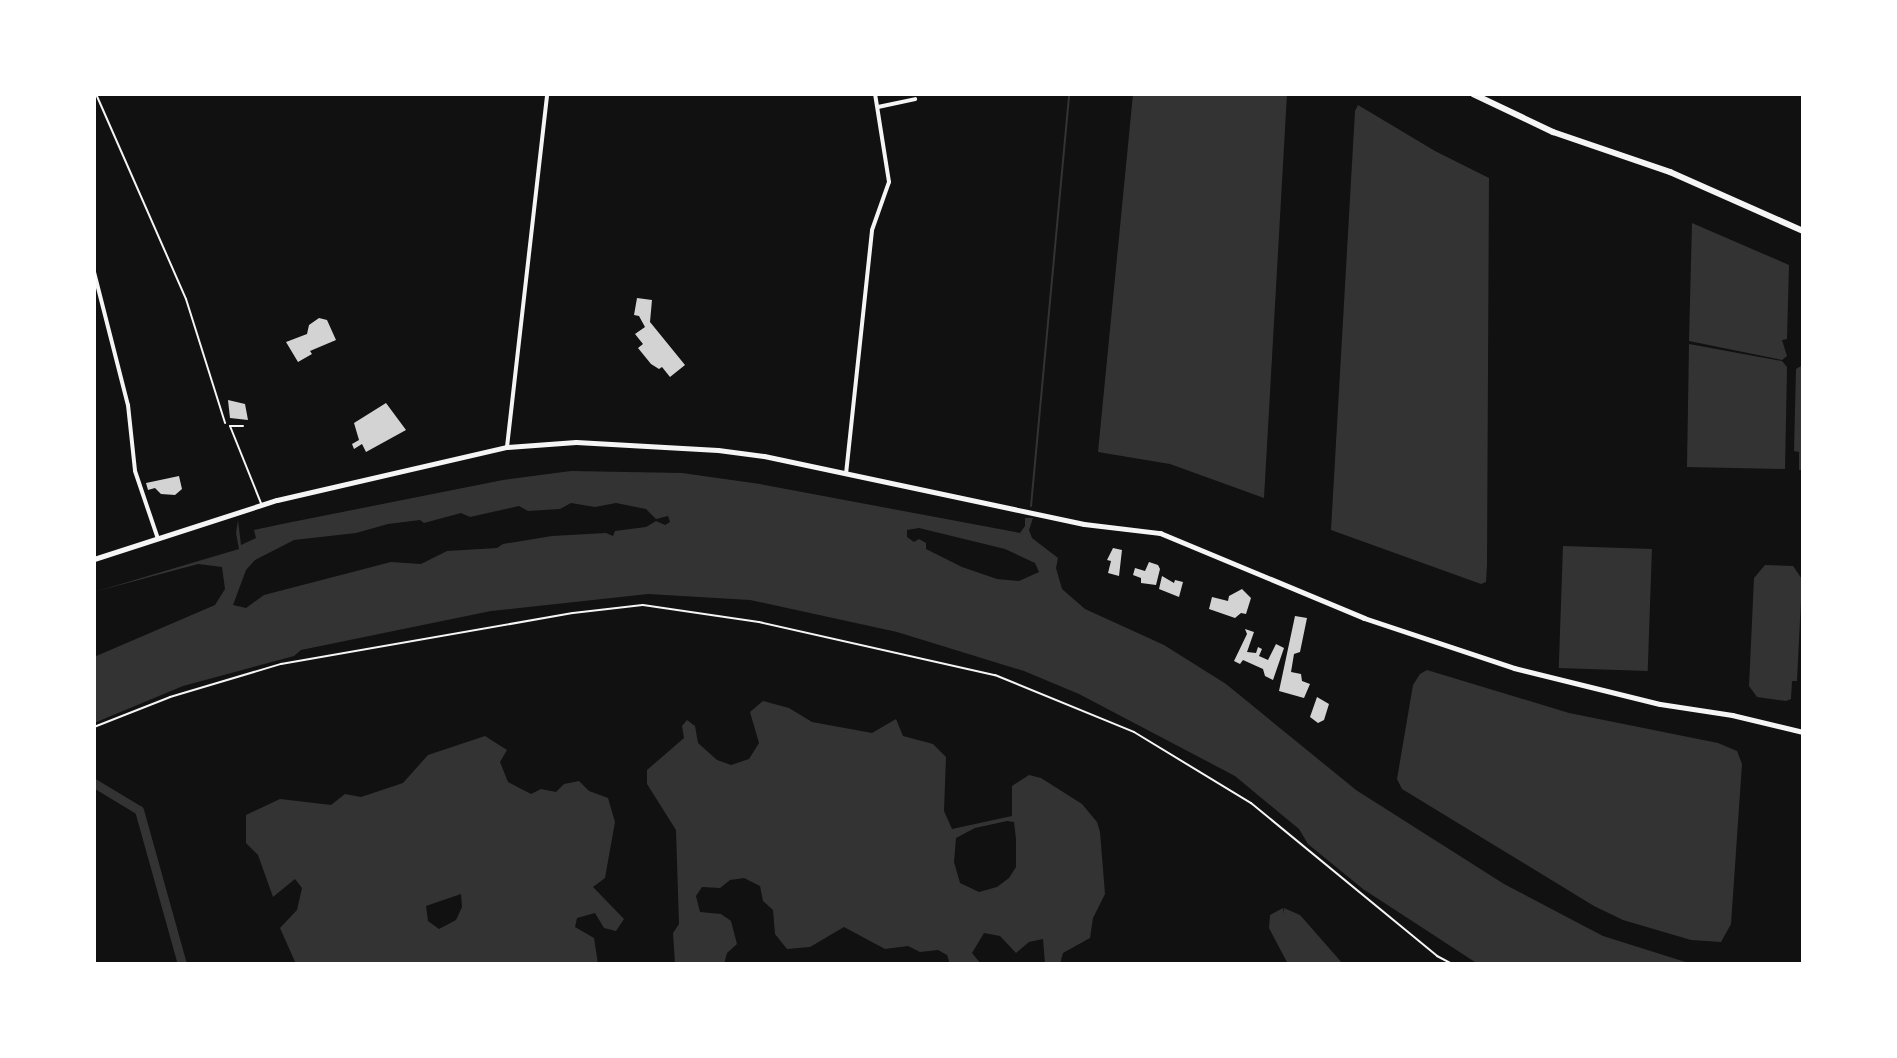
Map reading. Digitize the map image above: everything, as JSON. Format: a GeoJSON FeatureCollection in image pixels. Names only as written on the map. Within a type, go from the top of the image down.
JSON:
{"type":"FeatureCollection","features":[{"type":"Feature","properties":{"kind":"highway"},"geometry":{"type":"LineString","coordinates":[[1473,94],[1553,132],[1691,180],[1803,231]]}},
{"type":"Feature","properties":{"kind":"street"},"geometry":{"type":"LineString","coordinates":[[507,447],[547,94]]}},
{"type":"Feature","properties":{"kind":"street"},"geometry":{"type":"LineString","coordinates":[[846,475],[872,230],[889,182],[875,94]]}},
{"type":"Feature","properties":{"kind":"street"},"geometry":{"type":"LineString","coordinates":[[878,107],[915,99]]}},
{"type":"Feature","properties":{"kind":"street"},"geometry":{"type":"LineString","coordinates":[[94,272],[128,405],[135,471],[158,539]]}},
{"type":"Feature","properties":{"kind":"street"},"geometry":{"type":"LineString","coordinates":[[94,559],[262,504],[394,470],[507,447],[576,442],[670,445],[764,456],[1084,524],[1160,533],[1352,614],[1514,668],[1647,701],[1732,715],[1803,732]]}},
{"type":"Feature","properties":{"kind":"lane"},"geometry":{"type":"LineString","coordinates":[[243,426],[230,426],[262,504]]}},
{"type":"Feature","properties":{"kind":"path"},"geometry":{"type":"LineString","coordinates":[[96,94],[186,299],[225,423]]}},
{"type":"Feature","properties":{"kind":"path"},"geometry":{"type":"LineString","coordinates":[[94,727],[170,697],[281,664],[573,613],[643,605],[759,622],[995,675],[1134,732],[1251,803],[1437,956],[1452,964]]}},
{"type":"Feature","properties":{"kind":"shaded area"},"geometry":{"type":"Polygon","coordinates":[[[1133,94],[1287,94],[1264,498],[1170,464],[1098,452],[1133,94]]]}},
{"type":"Feature","properties":{"kind":"shaded area"},"geometry":{"type":"Polygon","coordinates":[[[1358,105],[1435,151],[1489,178],[1487,565],[1486,582],[1481,584],[1331,530],[1355,111],[1358,105]]]}},
{"type":"Feature","properties":{"kind":"shaded area"},"geometry":{"type":"Polygon","coordinates":[[[1692,223],[1789,265],[1787,339],[1782,340],[1787,356],[1782,360],[1689,341],[1692,223]]]}},
{"type":"Feature","properties":{"kind":"shaded area"},"geometry":{"type":"Polygon","coordinates":[[[1689,344],[1782,361],[1787,367],[1785,469],[1687,467],[1689,344]]]}},
{"type":"Feature","properties":{"kind":"shaded area"},"geometry":{"type":"Polygon","coordinates":[[[1801,366],[1803,470],[1799,470],[1799,452],[1794,451],[1796,369],[1801,366]]]}},
{"type":"Feature","properties":{"kind":"shaded area"},"geometry":{"type":"Polygon","coordinates":[[[571,471],[682,473],[760,484],[1020,533],[1025,526],[1025,518],[1033,518],[1029,530],[1032,538],[1058,558],[1056,568],[1062,589],[1085,609],[1164,645],[1226,684],[1356,790],[1504,884],[1603,936],[1692,964],[1478,964],[1363,889],[1308,844],[1299,829],[1235,776],[1079,694],[1024,671],[897,632],[750,600],[648,594],[491,611],[301,650],[294,656],[183,686],[94,723],[94,657],[215,605],[225,589],[222,567],[198,564],[94,592],[239,549],[236,533],[238,520],[241,545],[256,538],[254,530],[503,480],[571,471]],[[571,503],[560,509],[528,511],[519,506],[470,517],[461,513],[424,523],[420,520],[388,524],[356,533],[294,540],[255,560],[246,570],[233,605],[246,608],[264,595],[391,562],[421,564],[447,551],[497,548],[503,544],[552,536],[606,533],[613,536],[615,531],[646,527],[656,521],[665,525],[670,522],[668,516],[656,519],[646,509],[616,503],[595,507],[571,503]],[[919,528],[907,530],[907,537],[914,542],[919,539],[926,543],[926,549],[962,567],[997,579],[1019,581],[1039,572],[1035,563],[1005,549],[919,528]]]}},
{"type":"Feature","properties":{"kind":"shaded area"},"geometry":{"type":"Polygon","coordinates":[[[1563,546],[1652,549],[1648,671],[1559,668],[1563,546]]]}},
{"type":"Feature","properties":{"kind":"shaded area"},"geometry":{"type":"Polygon","coordinates":[[[1765,565],[1793,566],[1802,579],[1797,681],[1792,681],[1791,699],[1786,701],[1757,697],[1749,686],[1754,578],[1765,565]]]}},
{"type":"Feature","properties":{"kind":"shaded area"},"geometry":{"type":"Polygon","coordinates":[[[1427,670],[1569,713],[1718,743],[1737,751],[1742,764],[1731,924],[1721,942],[1691,940],[1623,920],[1594,906],[1402,789],[1397,779],[1413,685],[1427,670]]]}},
{"type":"Feature","properties":{"kind":"shaded area"},"geometry":{"type":"Polygon","coordinates":[[[763,701],[789,708],[812,722],[872,733],[896,719],[903,736],[933,744],[946,757],[944,811],[952,829],[1012,816],[1012,786],[1029,775],[1041,778],[1082,804],[1097,822],[1100,832],[1105,894],[1093,918],[1090,938],[1063,953],[1060,964],[1045,964],[1043,939],[1029,942],[1016,953],[1000,936],[984,933],[972,953],[981,964],[950,964],[947,955],[938,950],[920,952],[908,946],[885,949],[844,927],[810,947],[787,949],[775,934],[773,910],[763,901],[760,886],[744,878],[730,880],[720,888],[702,887],[696,896],[700,912],[721,914],[731,921],[737,944],[727,953],[724,964],[675,964],[673,933],[679,924],[676,830],[647,784],[647,770],[684,738],[682,726],[687,720],[695,726],[698,743],[717,760],[731,765],[749,759],[759,743],[750,712],[763,701]],[[1014,822],[975,828],[956,838],[954,862],[960,883],[979,892],[997,887],[1009,878],[1016,867],[1014,822]]]}},
{"type":"Feature","properties":{"kind":"shaded area"},"geometry":{"type":"Polygon","coordinates":[[[485,736],[507,750],[500,762],[508,782],[531,794],[541,789],[556,792],[564,784],[579,781],[589,791],[608,798],[615,822],[605,878],[593,887],[624,919],[616,931],[604,928],[595,913],[577,918],[575,927],[594,938],[598,964],[296,964],[280,928],[297,910],[302,888],[295,879],[273,897],[258,855],[246,843],[246,815],[280,799],[331,805],[345,794],[361,797],[403,783],[428,755],[485,736]],[[461,894],[426,906],[428,921],[439,929],[456,920],[462,907],[461,894]]]}},
{"type":"Feature","properties":{"kind":"shaded area"},"geometry":{"type":"Polygon","coordinates":[[[1283,908],[1283,914],[1284,908],[1300,915],[1343,964],[1288,964],[1269,928],[1270,915],[1283,908]]]}},
{"type":"Feature","properties":{"kind":"building"},"geometry":{"type":"Polygon","coordinates":[[[637,298],[652,300],[650,322],[685,365],[670,377],[662,367],[659,369],[651,364],[638,348],[643,344],[635,334],[645,327],[639,316],[634,315],[637,298]]]}},
{"type":"Feature","properties":{"kind":"building"},"geometry":{"type":"Polygon","coordinates":[[[319,318],[327,320],[336,340],[310,351],[312,354],[298,362],[286,342],[307,334],[309,325],[319,318]]]}},
{"type":"Feature","properties":{"kind":"building"},"geometry":{"type":"Polygon","coordinates":[[[228,400],[245,404],[248,420],[230,418],[228,400]]]}},
{"type":"Feature","properties":{"kind":"building"},"geometry":{"type":"Polygon","coordinates":[[[386,403],[406,430],[366,452],[362,444],[354,449],[352,444],[359,440],[354,423],[386,403]]]}},
{"type":"Feature","properties":{"kind":"building"},"geometry":{"type":"Polygon","coordinates":[[[179,476],[182,489],[175,495],[161,494],[155,488],[148,490],[146,483],[179,476]]]}},
{"type":"Feature","properties":{"kind":"building"},"geometry":{"type":"Polygon","coordinates":[[[1113,548],[1122,550],[1119,576],[1108,573],[1111,561],[1107,560],[1113,548]]]}},
{"type":"Feature","properties":{"kind":"building"},"geometry":{"type":"Polygon","coordinates":[[[1149,562],[1160,569],[1156,585],[1141,583],[1141,578],[1133,575],[1135,568],[1145,571],[1149,562]]]}},
{"type":"Feature","properties":{"kind":"building"},"geometry":{"type":"Polygon","coordinates":[[[1162,576],[1174,583],[1175,580],[1183,582],[1179,597],[1159,589],[1162,576]]]}},
{"type":"Feature","properties":{"kind":"building"},"geometry":{"type":"Polygon","coordinates":[[[1242,589],[1251,598],[1246,614],[1241,613],[1235,618],[1209,609],[1212,597],[1228,601],[1229,596],[1242,589]]]}},
{"type":"Feature","properties":{"kind":"building"},"geometry":{"type":"Polygon","coordinates":[[[1295,616],[1307,618],[1300,652],[1294,654],[1291,672],[1301,674],[1302,681],[1310,684],[1304,698],[1279,691],[1295,616]]]}},
{"type":"Feature","properties":{"kind":"building"},"geometry":{"type":"Polygon","coordinates":[[[1245,629],[1254,632],[1247,652],[1256,653],[1258,647],[1262,649],[1259,656],[1268,660],[1276,644],[1284,648],[1273,680],[1265,676],[1263,669],[1243,660],[1240,664],[1234,661],[1247,634],[1245,629]]]}},
{"type":"Feature","properties":{"kind":"building"},"geometry":{"type":"Polygon","coordinates":[[[1317,697],[1329,704],[1324,720],[1318,723],[1310,717],[1317,697]]]}},
{"type":"Feature","properties":{"kind":"waterway"},"geometry":{"type":"LineString","coordinates":[[1031,506],[1069,94]]}},
{"type":"Feature","properties":{"kind":"waterway"},"geometry":{"type":"LineString","coordinates":[[94,783],[139,810],[182,964]]}}]}
